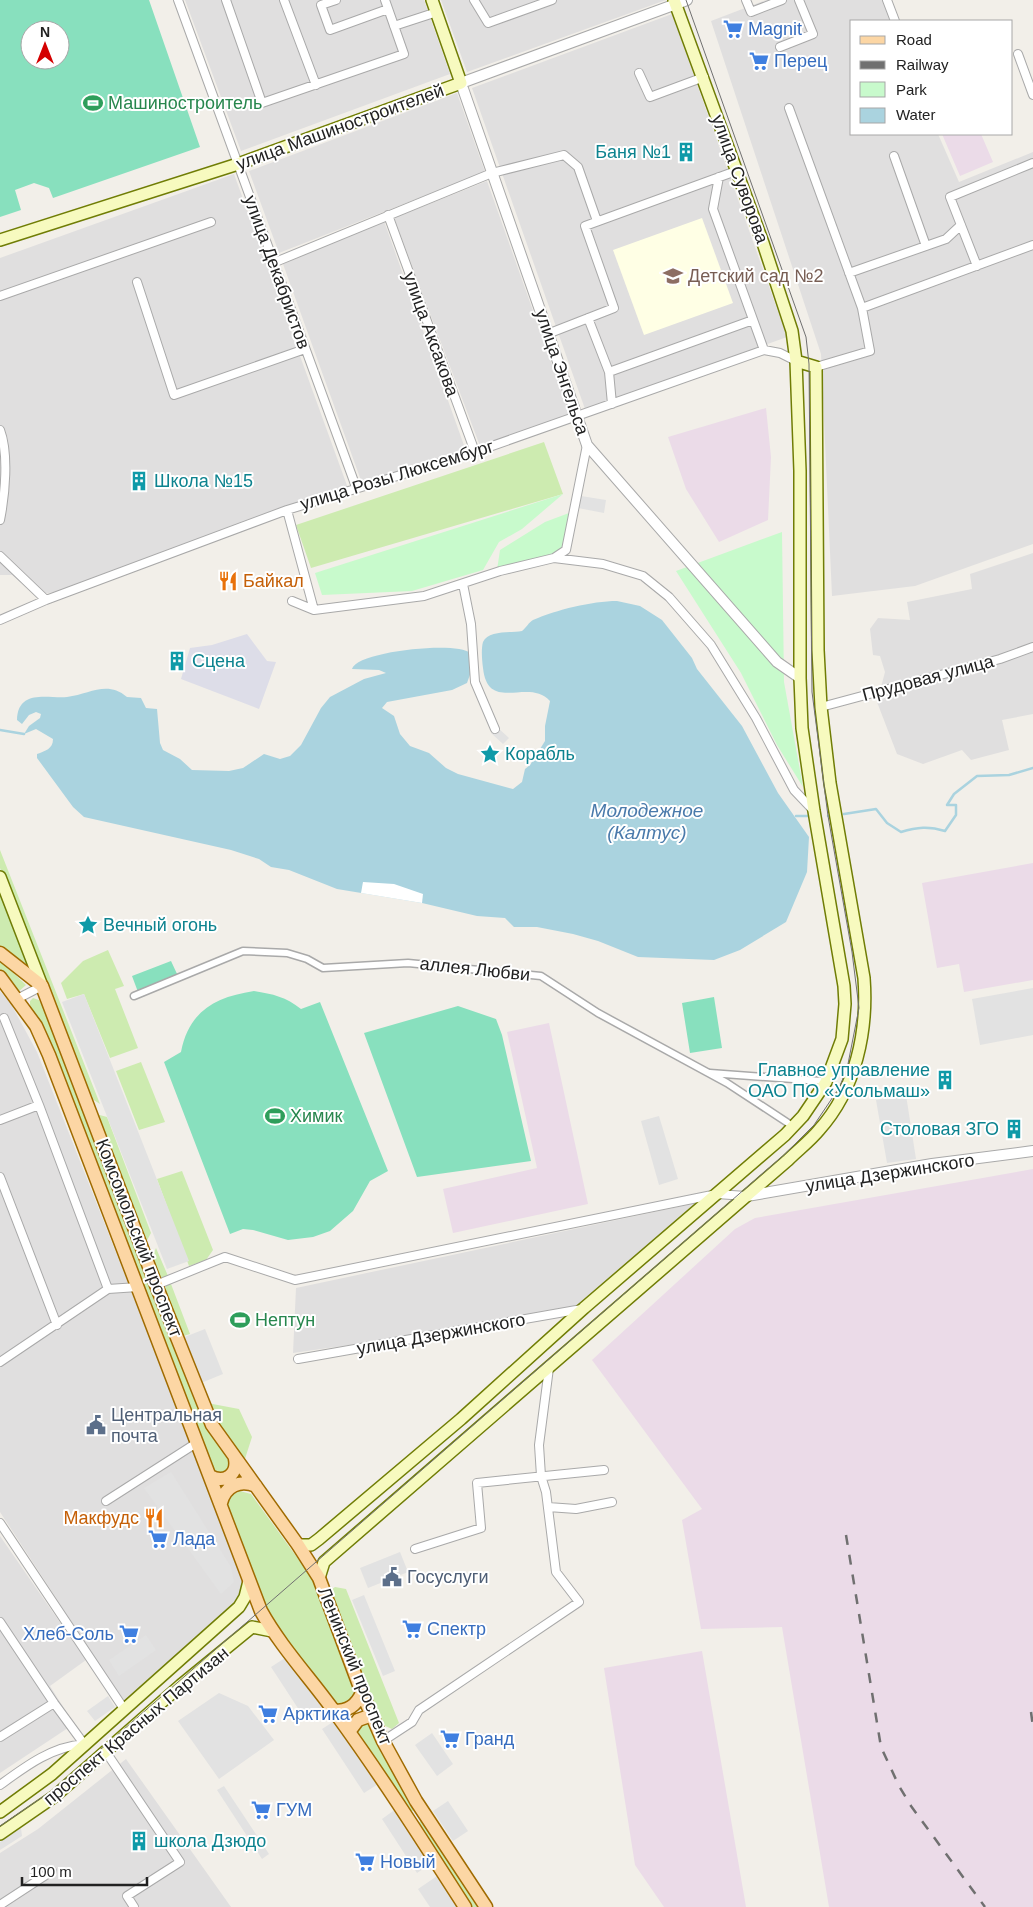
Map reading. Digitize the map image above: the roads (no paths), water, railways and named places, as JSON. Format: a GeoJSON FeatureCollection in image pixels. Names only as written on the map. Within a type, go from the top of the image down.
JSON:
{"type":"FeatureCollection","features":[{"type":"Feature","properties":{"kind":"main road","name":"улица Энгельса"},"geometry":{"type":"LineString","coordinates":[[432,0],[461,83]]}},
{"type":"Feature","properties":{"kind":"main road","name":"улица Суворова"},"geometry":{"type":"LineString","coordinates":[[298,1545],[311,1545],[319,1539],[461,1418],[584,1308],[717,1194],[803,1116],[826,1082],[842,1039],[844,986],[802,728],[800,678],[800,471],[796,361],[792,331],[679,2]]}},
{"type":"Feature","properties":{"kind":"main road","name":"улица Машиностроителей"},"geometry":{"type":"LineString","coordinates":[[0,240],[238,164],[461,83]]}},
{"type":"Feature","properties":{"kind":"main road"},"geometry":{"type":"LineString","coordinates":[[319,1578],[324,1562],[747,1196],[819,1130],[845,1090],[862,1039],[866,1008],[864,978],[830,783],[821,707],[818,650],[816,366],[796,361]]}},
{"type":"Feature","properties":{"kind":"main road","name":"Комсомольский проспект"},"geometry":{"type":"LineString","coordinates":[[0,877],[205,1410],[212,1425],[298,1545],[319,1578]]}},
{"type":"Feature","properties":{"kind":"main road"},"geometry":{"type":"LineString","coordinates":[[0,953],[42,986]]}},
{"type":"Feature","properties":{"kind":"main road","name":"Комсомольский проспект"},"geometry":{"type":"LineString","coordinates":[[0,978],[36,1026],[49,1055],[198,1442],[249,1581],[272,1631]]}},
{"type":"Feature","properties":{"kind":"main road"},"geometry":{"type":"LineString","coordinates":[[210,1476],[220,1479],[228,1478],[236,1467],[235,1458]]}},
{"type":"Feature","properties":{"kind":"main road"},"geometry":{"type":"LineString","coordinates":[[221,1503],[224,1494],[232,1486],[246,1483],[256,1486]]}},
{"type":"Feature","properties":{"kind":"main road","name":"Ленинский проспект"},"geometry":{"type":"LineString","coordinates":[[319,1578],[362,1693],[384,1741],[416,1800],[486,1907]]}},
{"type":"Feature","properties":{"kind":"main road","name":"проспект Красных Партизан"},"geometry":{"type":"LineString","coordinates":[[0,1812],[35,1788],[239,1607],[245,1597],[249,1581]]}},
{"type":"Feature","properties":{"kind":"main road","name":"проспект Красных Партизан"},"geometry":{"type":"LineString","coordinates":[[0,1834],[55,1796],[181,1685],[252,1627],[265,1628],[272,1631]]}},
{"type":"Feature","properties":{"kind":"main road","name":"Ленинский проспект"},"geometry":{"type":"LineString","coordinates":[[272,1631],[349,1732],[466,1907]]}},
{"type":"Feature","properties":{"kind":"main road"},"geometry":{"type":"LineString","coordinates":[[334,1711],[344,1711],[352,1707],[362,1693]]}},
{"type":"Feature","properties":{"kind":"main road"},"geometry":{"type":"LineString","coordinates":[[349,1732],[358,1720],[372,1715]]}},
{"type":"Feature","properties":{"kind":"street","name":"улица Декабристов"},"geometry":{"type":"LineString","coordinates":[[178,0],[356,487]]}},
{"type":"Feature","properties":{"kind":"street"},"geometry":{"type":"LineString","coordinates":[[226,0],[262,103],[404,54],[385,0]]}},
{"type":"Feature","properties":{"kind":"street"},"geometry":{"type":"LineString","coordinates":[[284,0],[316,85]]}},
{"type":"Feature","properties":{"kind":"street"},"geometry":{"type":"LineString","coordinates":[[336,0],[321,5],[330,30],[388,9]]}},
{"type":"Feature","properties":{"kind":"street"},"geometry":{"type":"LineString","coordinates":[[474,0],[488,23],[552,0]]}},
{"type":"Feature","properties":{"kind":"street"},"geometry":{"type":"LineString","coordinates":[[746,0],[750,12],[782,0]]}},
{"type":"Feature","properties":{"kind":"street"},"geometry":{"type":"LineString","coordinates":[[780,47],[812,34],[799,0]]}},
{"type":"Feature","properties":{"kind":"street"},"geometry":{"type":"LineString","coordinates":[[887,0],[895,20]]}},
{"type":"Feature","properties":{"kind":"street","name":"улица Машиностроителей"},"geometry":{"type":"LineString","coordinates":[[461,83],[679,2]]}},
{"type":"Feature","properties":{"kind":"street"},"geometry":{"type":"LineString","coordinates":[[394,26],[437,12]]}},
{"type":"Feature","properties":{"kind":"street"},"geometry":{"type":"LineString","coordinates":[[1018,54],[1033,95]]}},
{"type":"Feature","properties":{"kind":"street"},"geometry":{"type":"LineString","coordinates":[[639,73],[650,98],[704,77]]}},
{"type":"Feature","properties":{"kind":"street","name":"улица Энгельса"},"geometry":{"type":"LineString","coordinates":[[461,83],[579,416],[587,445],[777,662],[800,678]]}},
{"type":"Feature","properties":{"kind":"street"},"geometry":{"type":"LineString","coordinates":[[789,108],[862,308],[870,351],[816,366]]}},
{"type":"Feature","properties":{"kind":"street"},"geometry":{"type":"LineString","coordinates":[[273,263],[492,173],[564,155],[578,167],[597,221]]}},
{"type":"Feature","properties":{"kind":"street"},"geometry":{"type":"LineString","coordinates":[[894,156],[926,246]]}},
{"type":"Feature","properties":{"kind":"street"},"geometry":{"type":"LineString","coordinates":[[977,266],[950,196],[1033,163]]}},
{"type":"Feature","properties":{"kind":"street"},"geometry":{"type":"LineString","coordinates":[[550,333],[614,308],[585,226],[736,171]]}},
{"type":"Feature","properties":{"kind":"street"},"geometry":{"type":"LineString","coordinates":[[718,177],[713,209],[764,350],[780,353],[796,361]]}},
{"type":"Feature","properties":{"kind":"street","name":"улица Аксакова"},"geometry":{"type":"LineString","coordinates":[[388,215],[474,452]]}},
{"type":"Feature","properties":{"kind":"street"},"geometry":{"type":"LineString","coordinates":[[0,296],[211,222]]}},
{"type":"Feature","properties":{"kind":"street"},"geometry":{"type":"LineString","coordinates":[[849,273],[946,239],[961,225]]}},
{"type":"Feature","properties":{"kind":"street"},"geometry":{"type":"LineString","coordinates":[[862,308],[1033,245]]}},
{"type":"Feature","properties":{"kind":"street"},"geometry":{"type":"LineString","coordinates":[[137,282],[174,395],[305,348]]}},
{"type":"Feature","properties":{"kind":"street"},"geometry":{"type":"LineString","coordinates":[[588,318],[609,372],[612,404]]}},
{"type":"Feature","properties":{"kind":"street"},"geometry":{"type":"LineString","coordinates":[[609,372],[752,320]]}},
{"type":"Feature","properties":{"kind":"street","name":"улица Розы Люксембург"},"geometry":{"type":"LineString","coordinates":[[0,620],[46,600],[287,510],[356,487],[474,452],[764,350]]}},
{"type":"Feature","properties":{"kind":"street"},"geometry":{"type":"LineString","coordinates":[[0,430],[5,442],[3,503],[0,520]]}},
{"type":"Feature","properties":{"kind":"street"},"geometry":{"type":"LineString","coordinates":[[554,558],[566,550],[578,501],[587,445]]}},
{"type":"Feature","properties":{"kind":"street"},"geometry":{"type":"LineString","coordinates":[[287,510],[314,610]]}},
{"type":"Feature","properties":{"kind":"street"},"geometry":{"type":"LineString","coordinates":[[0,556],[46,600]]}},
{"type":"Feature","properties":{"kind":"street"},"geometry":{"type":"LineString","coordinates":[[292,600],[314,610],[424,596],[530,563],[554,558],[603,564],[643,576],[669,597],[711,645],[756,718],[794,790],[814,811]]}},
{"type":"Feature","properties":{"kind":"street"},"geometry":{"type":"LineString","coordinates":[[463,584],[471,624],[475,682],[495,729]]}},
{"type":"Feature","properties":{"kind":"street","name":"Прудовая улица"},"geometry":{"type":"LineString","coordinates":[[821,707],[1000,659],[1033,647]]}},
{"type":"Feature","properties":{"kind":"street","name":"аллея Любви"},"geometry":{"type":"LineString","coordinates":[[134,996],[243,951],[287,953],[307,959],[323,968],[408,963],[541,976],[598,1013],[709,1073],[788,1123]]}},
{"type":"Feature","properties":{"kind":"street"},"geometry":{"type":"LineString","coordinates":[[17,1000],[42,986]]}},
{"type":"Feature","properties":{"kind":"street"},"geometry":{"type":"LineString","coordinates":[[4,1018],[39,1105],[108,1289]]}},
{"type":"Feature","properties":{"kind":"street"},"geometry":{"type":"LineString","coordinates":[[709,1073],[822,1081]]}},
{"type":"Feature","properties":{"kind":"street"},"geometry":{"type":"LineString","coordinates":[[0,1120],[39,1105]]}},
{"type":"Feature","properties":{"kind":"street","name":"улица Дзержинского"},"geometry":{"type":"LineString","coordinates":[[747,1196],[932,1164],[1033,1150]]}},
{"type":"Feature","properties":{"kind":"street"},"geometry":{"type":"LineString","coordinates":[[0,1177],[57,1325]]}},
{"type":"Feature","properties":{"kind":"street"},"geometry":{"type":"LineString","coordinates":[[156,1285],[224,1257],[295,1280],[717,1194],[747,1196]]}},
{"type":"Feature","properties":{"kind":"street"},"geometry":{"type":"LineString","coordinates":[[0,1362],[108,1289],[138,1287]]}},
{"type":"Feature","properties":{"kind":"street","name":"улица Дзержинского"},"geometry":{"type":"LineString","coordinates":[[298,1359],[584,1308]]}},
{"type":"Feature","properties":{"kind":"street"},"geometry":{"type":"LineString","coordinates":[[384,1741],[412,1722],[419,1710],[580,1602],[556,1572],[548,1506],[541,1476],[539,1445],[549,1368]]}},
{"type":"Feature","properties":{"kind":"street"},"geometry":{"type":"LineString","coordinates":[[106,1501],[198,1442]]}},
{"type":"Feature","properties":{"kind":"street"},"geometry":{"type":"LineString","coordinates":[[415,1549],[481,1528],[477,1483],[604,1470]]}},
{"type":"Feature","properties":{"kind":"street"},"geometry":{"type":"LineString","coordinates":[[548,1506],[576,1509],[612,1502]]}},
{"type":"Feature","properties":{"kind":"street"},"geometry":{"type":"LineString","coordinates":[[0,1523],[124,1709]]}},
{"type":"Feature","properties":{"kind":"street"},"geometry":{"type":"LineString","coordinates":[[0,1622],[84,1744],[66,1747],[50,1753],[0,1785]]}},
{"type":"Feature","properties":{"kind":"street"},"geometry":{"type":"LineString","coordinates":[[0,1737],[54,1703]]}},
{"type":"Feature","properties":{"kind":"street"},"geometry":{"type":"LineString","coordinates":[[106,1752],[180,1862],[127,1896],[134,1907]]}},
{"type":"Feature","properties":{"kind":"street"},"geometry":{"type":"LineString","coordinates":[[4,1905],[52,1870]]}},
{"type":"Feature","properties":{"kind":"water","name":"Молодежное (Калтус)"},"geometry":{"type":"Polygon","coordinates":[[[617,601],[640,606],[662,620],[692,658],[697,669],[742,726],[778,793],[809,837],[807,872],[786,922],[740,950],[714,960],[638,957],[598,941],[573,934],[537,927],[514,927],[505,918],[477,916],[422,903],[337,889],[289,870],[271,867],[259,859],[231,850],[84,817],[73,807],[37,758],[37,754],[46,751],[50,747],[53,739],[36,729],[24,734],[29,726],[40,718],[41,714],[36,712],[29,715],[22,724],[17,720],[23,703],[29,699],[36,697],[67,697],[112,689],[127,697],[141,698],[146,708],[157,709],[160,743],[163,750],[180,759],[192,770],[229,771],[243,768],[264,754],[280,759],[290,756],[301,745],[321,708],[330,697],[364,679],[386,673],[379,670],[352,669],[358,663],[371,657],[408,650],[447,648],[462,650],[470,653],[472,669],[467,683],[452,690],[387,702],[382,708],[394,716],[400,734],[410,746],[429,753],[446,768],[458,774],[513,789],[522,782],[525,769],[530,765],[545,741],[545,726],[550,701],[541,695],[531,692],[510,693],[493,689],[486,682],[483,668],[483,642],[486,638],[495,634],[522,631],[533,620],[552,613],[586,604],[617,601]]]}},
{"type":"Feature","properties":{"kind":"waterway"},"geometry":{"type":"LineString","coordinates":[[0,730],[24,734]]}},
{"type":"Feature","properties":{"kind":"waterway"},"geometry":{"type":"LineString","coordinates":[[844,814],[876,809],[887,823],[901,832],[923,828],[945,831],[956,815],[956,805],[947,805],[954,794],[977,776],[1009,775],[1033,768]]}},
{"type":"Feature","properties":{"kind":"waterway"},"geometry":{"type":"LineString","coordinates":[[796,816],[808,816]]}},
{"type":"Feature","properties":{"kind":"tram line"},"geometry":{"type":"LineString","coordinates":[[0,1826],[50,1792],[85,1763],[785,1154],[814,1125],[839,1088],[847,1069],[859,1008],[852,952],[828,816],[812,692],[809,364],[806,337],[686,0]]}},
{"type":"Feature","properties":{"kind":"railway"},"geometry":{"type":"LineString","coordinates":[[846,1535],[881,1747],[899,1786],[911,1806],[985,1907]]}},
{"type":"Feature","properties":{"kind":"railway"},"geometry":{"type":"LineString","coordinates":[[1031,1712],[1033,1727]]}},
{"type":"Feature","properties":{"kind":"place","name":"Magnit"},"geometry":{"type":"Point","coordinates":[733,29]}},
{"type":"Feature","properties":{"kind":"place","name":"Перец"},"geometry":{"type":"Point","coordinates":[759,61]}},
{"type":"Feature","properties":{"kind":"place","name":"Машиностроитель"},"geometry":{"type":"Point","coordinates":[93,103]}},
{"type":"Feature","properties":{"kind":"place","name":"Баня №1"},"geometry":{"type":"Point","coordinates":[686,152]}},
{"type":"Feature","properties":{"kind":"place","name":"Детский сад №2"},"geometry":{"type":"Point","coordinates":[673,276]}},
{"type":"Feature","properties":{"kind":"place","name":"Школа №15"},"geometry":{"type":"Point","coordinates":[139,481]}},
{"type":"Feature","properties":{"kind":"place","name":"Байкал"},"geometry":{"type":"Point","coordinates":[228,581]}},
{"type":"Feature","properties":{"kind":"place","name":"Сцена"},"geometry":{"type":"Point","coordinates":[177,661]}},
{"type":"Feature","properties":{"kind":"place","name":"Корабль"},"geometry":{"type":"Point","coordinates":[490,754]}},
{"type":"Feature","properties":{"kind":"place","name":"Вечный огонь"},"geometry":{"type":"Point","coordinates":[88,925]}},
{"type":"Feature","properties":{"kind":"place","name":"Главное управление ОАО ПО «Усольмаш»"},"geometry":{"type":"Point","coordinates":[945,1080]}},
{"type":"Feature","properties":{"kind":"place","name":"Химик"},"geometry":{"type":"Point","coordinates":[275,1116]}},
{"type":"Feature","properties":{"kind":"place","name":"Столовая ЗГО"},"geometry":{"type":"Point","coordinates":[1014,1129]}},
{"type":"Feature","properties":{"kind":"place","name":"Нептун"},"geometry":{"type":"Point","coordinates":[240,1320]}},
{"type":"Feature","properties":{"kind":"place","name":"Центральная почта"},"geometry":{"type":"Point","coordinates":[96,1425]}},
{"type":"Feature","properties":{"kind":"place","name":"Макфудс"},"geometry":{"type":"Point","coordinates":[154,1518]}},
{"type":"Feature","properties":{"kind":"place","name":"Лада"},"geometry":{"type":"Point","coordinates":[158,1539]}},
{"type":"Feature","properties":{"kind":"place","name":"Госуслуги"},"geometry":{"type":"Point","coordinates":[392,1577]}},
{"type":"Feature","properties":{"kind":"place","name":"Спектр"},"geometry":{"type":"Point","coordinates":[412,1629]}},
{"type":"Feature","properties":{"kind":"place","name":"Хлеб-Соль"},"geometry":{"type":"Point","coordinates":[129,1634]}},
{"type":"Feature","properties":{"kind":"place","name":"Арктика"},"geometry":{"type":"Point","coordinates":[268,1714]}},
{"type":"Feature","properties":{"kind":"place","name":"Гранд"},"geometry":{"type":"Point","coordinates":[450,1739]}},
{"type":"Feature","properties":{"kind":"place","name":"ГУМ"},"geometry":{"type":"Point","coordinates":[261,1810]}},
{"type":"Feature","properties":{"kind":"place","name":"школа Дзюдо"},"geometry":{"type":"Point","coordinates":[139,1841]}},
{"type":"Feature","properties":{"kind":"place","name":"Новый"},"geometry":{"type":"Point","coordinates":[365,1862]}}]}
